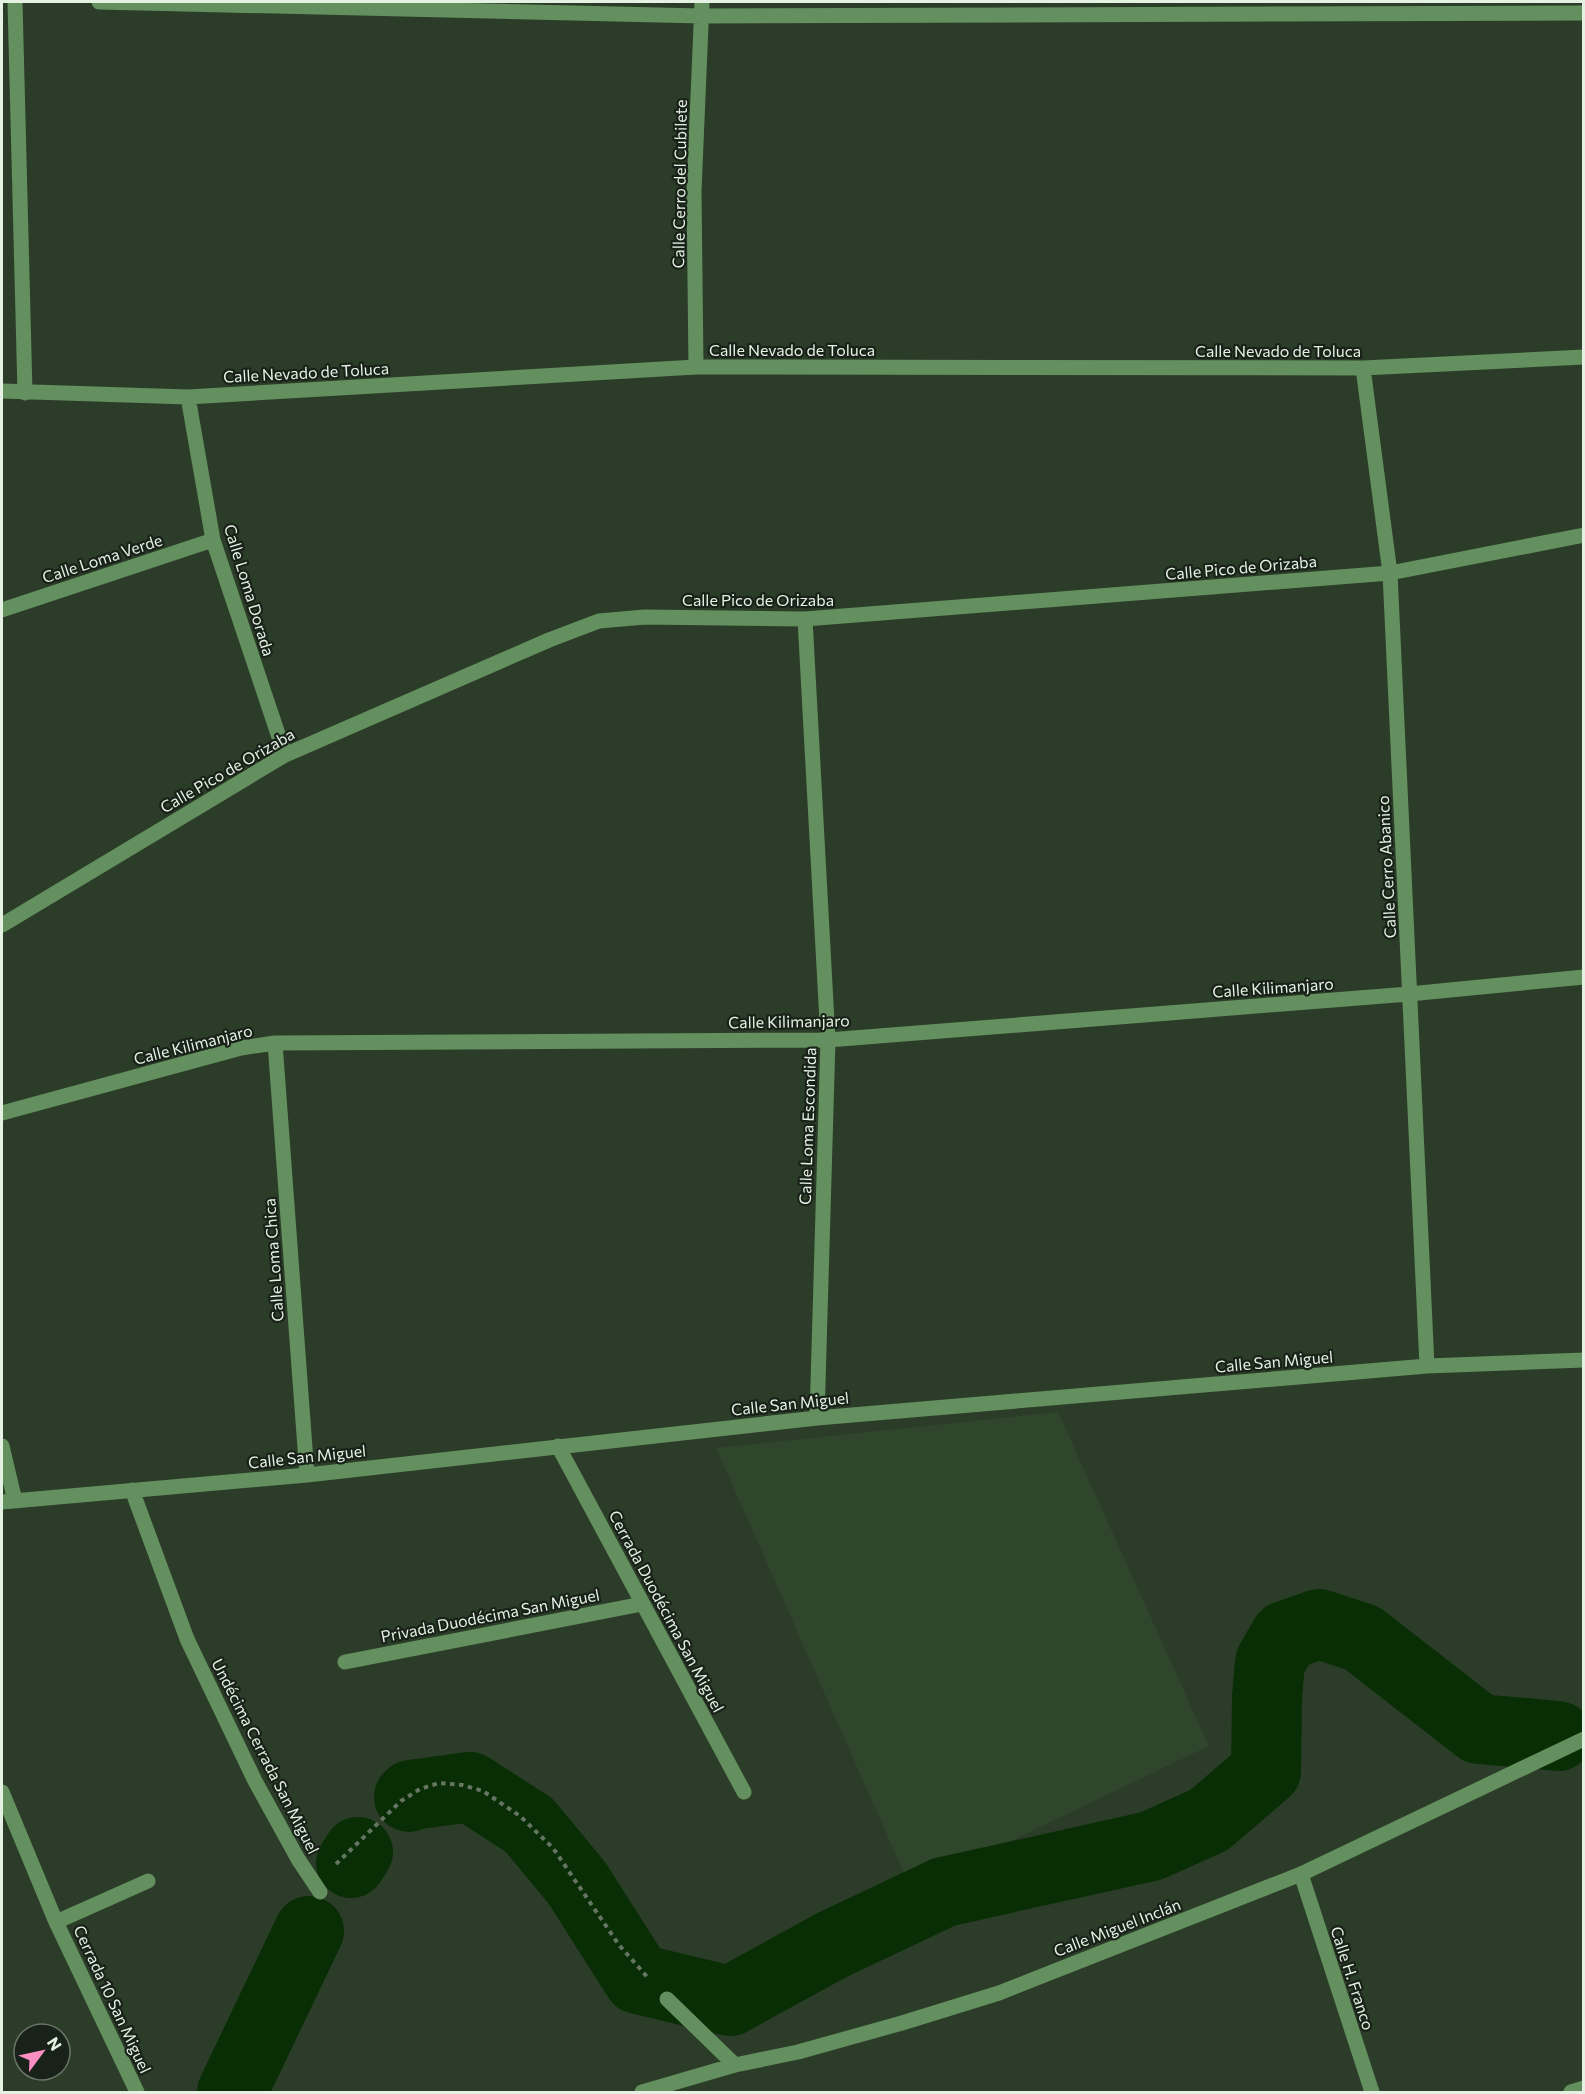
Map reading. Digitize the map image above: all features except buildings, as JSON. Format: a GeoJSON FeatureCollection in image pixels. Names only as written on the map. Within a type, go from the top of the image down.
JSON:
{"type":"FeatureCollection","features":[{"type":"Feature","properties":{"kind":"street"},"geometry":{"type":"LineString","coordinates":[[15,2],[25,393]]}},
{"type":"Feature","properties":{"kind":"street"},"geometry":{"type":"LineString","coordinates":[[99,2],[702,9],[1584,14]]}},
{"type":"Feature","properties":{"kind":"street","name":"Calle Cerro del Cubilete"},"geometry":{"type":"LineString","coordinates":[[696,367],[694,191],[702,9]]}},
{"type":"Feature","properties":{"kind":"street","name":"Calle Nevado de Toluca"},"geometry":{"type":"LineString","coordinates":[[2,392],[188,398],[696,367],[1363,368],[1584,357]]}},
{"type":"Feature","properties":{"kind":"street","name":"Calle Cerro Abanico"},"geometry":{"type":"LineString","coordinates":[[1363,368],[1390,573],[1427,1366]]}},
{"type":"Feature","properties":{"kind":"street","name":"Calle Loma Dorada"},"geometry":{"type":"LineString","coordinates":[[188,398],[213,540],[285,754]]}},
{"type":"Feature","properties":{"kind":"street","name":"Calle Pico de Orizaba"},"geometry":{"type":"LineString","coordinates":[[2,925],[285,754],[549,640],[599,621],[645,617],[805,619],[1390,573],[1584,535]]}},
{"type":"Feature","properties":{"kind":"street","name":"Calle Loma Verde"},"geometry":{"type":"LineString","coordinates":[[2,610],[213,540]]}},
{"type":"Feature","properties":{"kind":"street","name":"Calle Loma Escondida"},"geometry":{"type":"LineString","coordinates":[[805,619],[828,1040],[817,1418]]}},
{"type":"Feature","properties":{"kind":"street","name":"Calle Kilimanjaro"},"geometry":{"type":"LineString","coordinates":[[2,1113],[241,1048],[275,1044],[828,1040],[1410,994],[1584,977]]}},
{"type":"Feature","properties":{"kind":"street","name":"Calle Loma Chica"},"geometry":{"type":"LineString","coordinates":[[275,1044],[307,1475]]}},
{"type":"Feature","properties":{"kind":"street","name":"Calle San Miguel"},"geometry":{"type":"LineString","coordinates":[[8,1502],[307,1475],[817,1418],[1427,1366],[1584,1360]]}},
{"type":"Feature","properties":{"kind":"street"},"geometry":{"type":"LineString","coordinates":[[2,1446],[8,1502]]}},
{"type":"Feature","properties":{"kind":"street","name":"Cerrada Duodécima San Miguel"},"geometry":{"type":"LineString","coordinates":[[558,1446],[744,1792]]}},
{"type":"Feature","properties":{"kind":"street","name":"Undécima Cerrada San Miguel"},"geometry":{"type":"LineString","coordinates":[[132,1490],[187,1639],[255,1781],[298,1859],[320,1892]]}},
{"type":"Feature","properties":{"kind":"street","name":"Privada Duodécima San Miguel"},"geometry":{"type":"LineString","coordinates":[[345,1662],[642,1604]]}},
{"type":"Feature","properties":{"kind":"street","name":"Calle Miguel Inclán"},"geometry":{"type":"LineString","coordinates":[[642,2092],[735,2065],[798,2052],[999,1993],[1301,1874],[1584,1739]]}},
{"type":"Feature","properties":{"kind":"street","name":"Cerrada 10 San Miguel"},"geometry":{"type":"LineString","coordinates":[[2,1792],[56,1922],[137,2092]]}},
{"type":"Feature","properties":{"kind":"street","name":"Calle H. Franco"},"geometry":{"type":"LineString","coordinates":[[1301,1874],[1372,2092]]}},
{"type":"Feature","properties":{"kind":"street","name":"Cerrada 10 San Miguel"},"geometry":{"type":"LineString","coordinates":[[56,1922],[148,1881]]}},
{"type":"Feature","properties":{"kind":"street"},"geometry":{"type":"LineString","coordinates":[[667,2000],[735,2065]]}},
{"type":"Feature","properties":{"kind":"street"},"geometry":{"type":"LineString","coordinates":[[1571,2092],[1584,2088]]}},
{"type":"Feature","properties":{"kind":"path","name":"Undécima Cerrada San Miguel"},"geometry":{"type":"LineString","coordinates":[[320,1892],[338,1862],[401,1801],[420,1789],[439,1783],[462,1785],[483,1791],[520,1816],[553,1848],[619,1945],[667,2000]]}},
{"type":"Feature","properties":{"kind":"shaded area"},"geometry":{"type":"Polygon","coordinates":[[[1058,1412],[1209,1746],[911,1889],[716,1448],[1058,1412]]]}},
{"type":"Feature","properties":{"kind":"waterway"},"geometry":{"type":"LineString","coordinates":[[409,1797],[470,1787],[529,1825],[577,1883],[638,1979],[730,2001],[832,1945],[944,1892],[1151,1846],[1209,1820],[1266,1771],[1270,1662],[1285,1636],[1319,1624],[1362,1638],[1479,1729],[1558,1736]]}},
{"type":"Feature","properties":{"kind":"waterway"},"geometry":{"type":"LineString","coordinates":[[351,1863],[358,1852]]}},
{"type":"Feature","properties":{"kind":"waterway"},"geometry":{"type":"LineString","coordinates":[[232,2092],[309,1931]]}}]}
